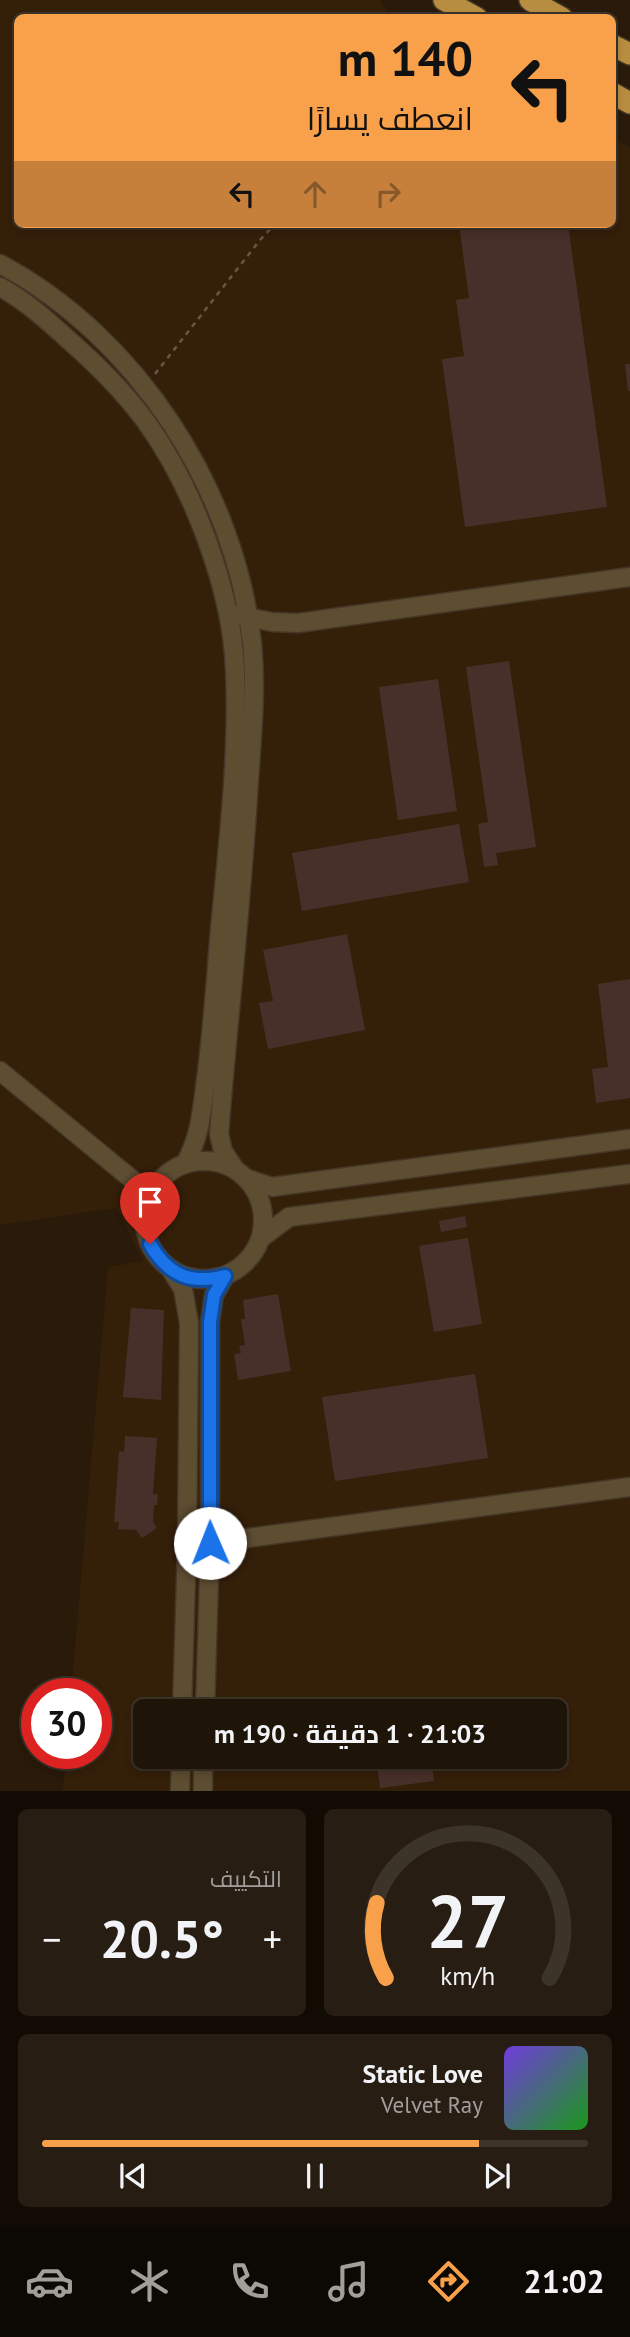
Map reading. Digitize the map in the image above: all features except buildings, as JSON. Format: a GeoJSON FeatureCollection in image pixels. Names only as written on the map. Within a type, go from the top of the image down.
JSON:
{"type":"FeatureCollection","features":[{"type":"Feature","properties":{"kind":"highway"},"geometry":{"type":"LineString","coordinates":[[444,0],[470,14]]}},
{"type":"Feature","properties":{"kind":"highway"},"geometry":{"type":"LineString","coordinates":[[530,0],[555,14]]}},
{"type":"Feature","properties":{"kind":"street"},"geometry":{"type":"LineString","coordinates":[[0,264],[67,307],[108,345],[143,386],[182,441],[206,483],[236,565],[248,618],[254,695],[244,850],[219,1134],[223,1151],[259,1194],[264,1223],[261,1238],[253,1254],[241,1268],[211,1280],[197,1280],[171,1270]]}},
{"type":"Feature","properties":{"kind":"street"},"geometry":{"type":"LineString","coordinates":[[0,287],[47,320],[90,359],[145,420],[194,508],[227,613],[235,669],[236,733],[228,841],[212,1032],[200,1125],[196,1143],[185,1164]]}},
{"type":"Feature","properties":{"kind":"street"},"geometry":{"type":"LineString","coordinates":[[227,613],[298,623],[630,577]]}},
{"type":"Feature","properties":{"kind":"street"},"geometry":{"type":"LineString","coordinates":[[0,1071],[151,1195]]}},
{"type":"Feature","properties":{"kind":"street"},"geometry":{"type":"LineString","coordinates":[[182,1699],[189,1324],[183,1289],[171,1270],[158,1258],[145,1228],[145,1211],[159,1182],[171,1171],[185,1164],[202,1161],[218,1162],[272,1187],[630,1139]]}},
{"type":"Feature","properties":{"kind":"street"},"geometry":{"type":"LineString","coordinates":[[261,1238],[289,1217],[630,1174]]}},
{"type":"Feature","properties":{"kind":"street"},"geometry":{"type":"LineString","coordinates":[[205,1699],[210,1543],[210,1322],[214,1295],[225,1276]]}},
{"type":"Feature","properties":{"kind":"street"},"geometry":{"type":"LineString","coordinates":[[187,1543],[210,1543],[630,1487]]}},
{"type":"Feature","properties":{"kind":"street"},"geometry":{"type":"LineString","coordinates":[[180,1791],[181,1769]]}},
{"type":"Feature","properties":{"kind":"street"},"geometry":{"type":"LineString","coordinates":[[203,1769],[203,1791]]}},
{"type":"Feature","properties":{"kind":"path"},"geometry":{"type":"LineString","coordinates":[[143,386],[160,369],[241,263],[272,228]]}},
{"type":"Feature","properties":{"kind":"shaded area"},"geometry":{"type":"Polygon","coordinates":[[[0,0],[379,0],[389,14],[14,14],[14,228],[616,228],[616,139],[630,148],[630,1791],[63,1791],[65,1769],[112,1769],[112,1678],[72,1678],[108,1267],[144,1261],[116,1208],[0,1225],[0,0]]]}},
{"type":"Feature","properties":{"kind":"route"},"geometry":{"type":"LineString","coordinates":[[150,1244],[158,1258],[171,1270],[183,1276],[211,1280],[225,1276],[211,1304],[210,1543]]}}]}
